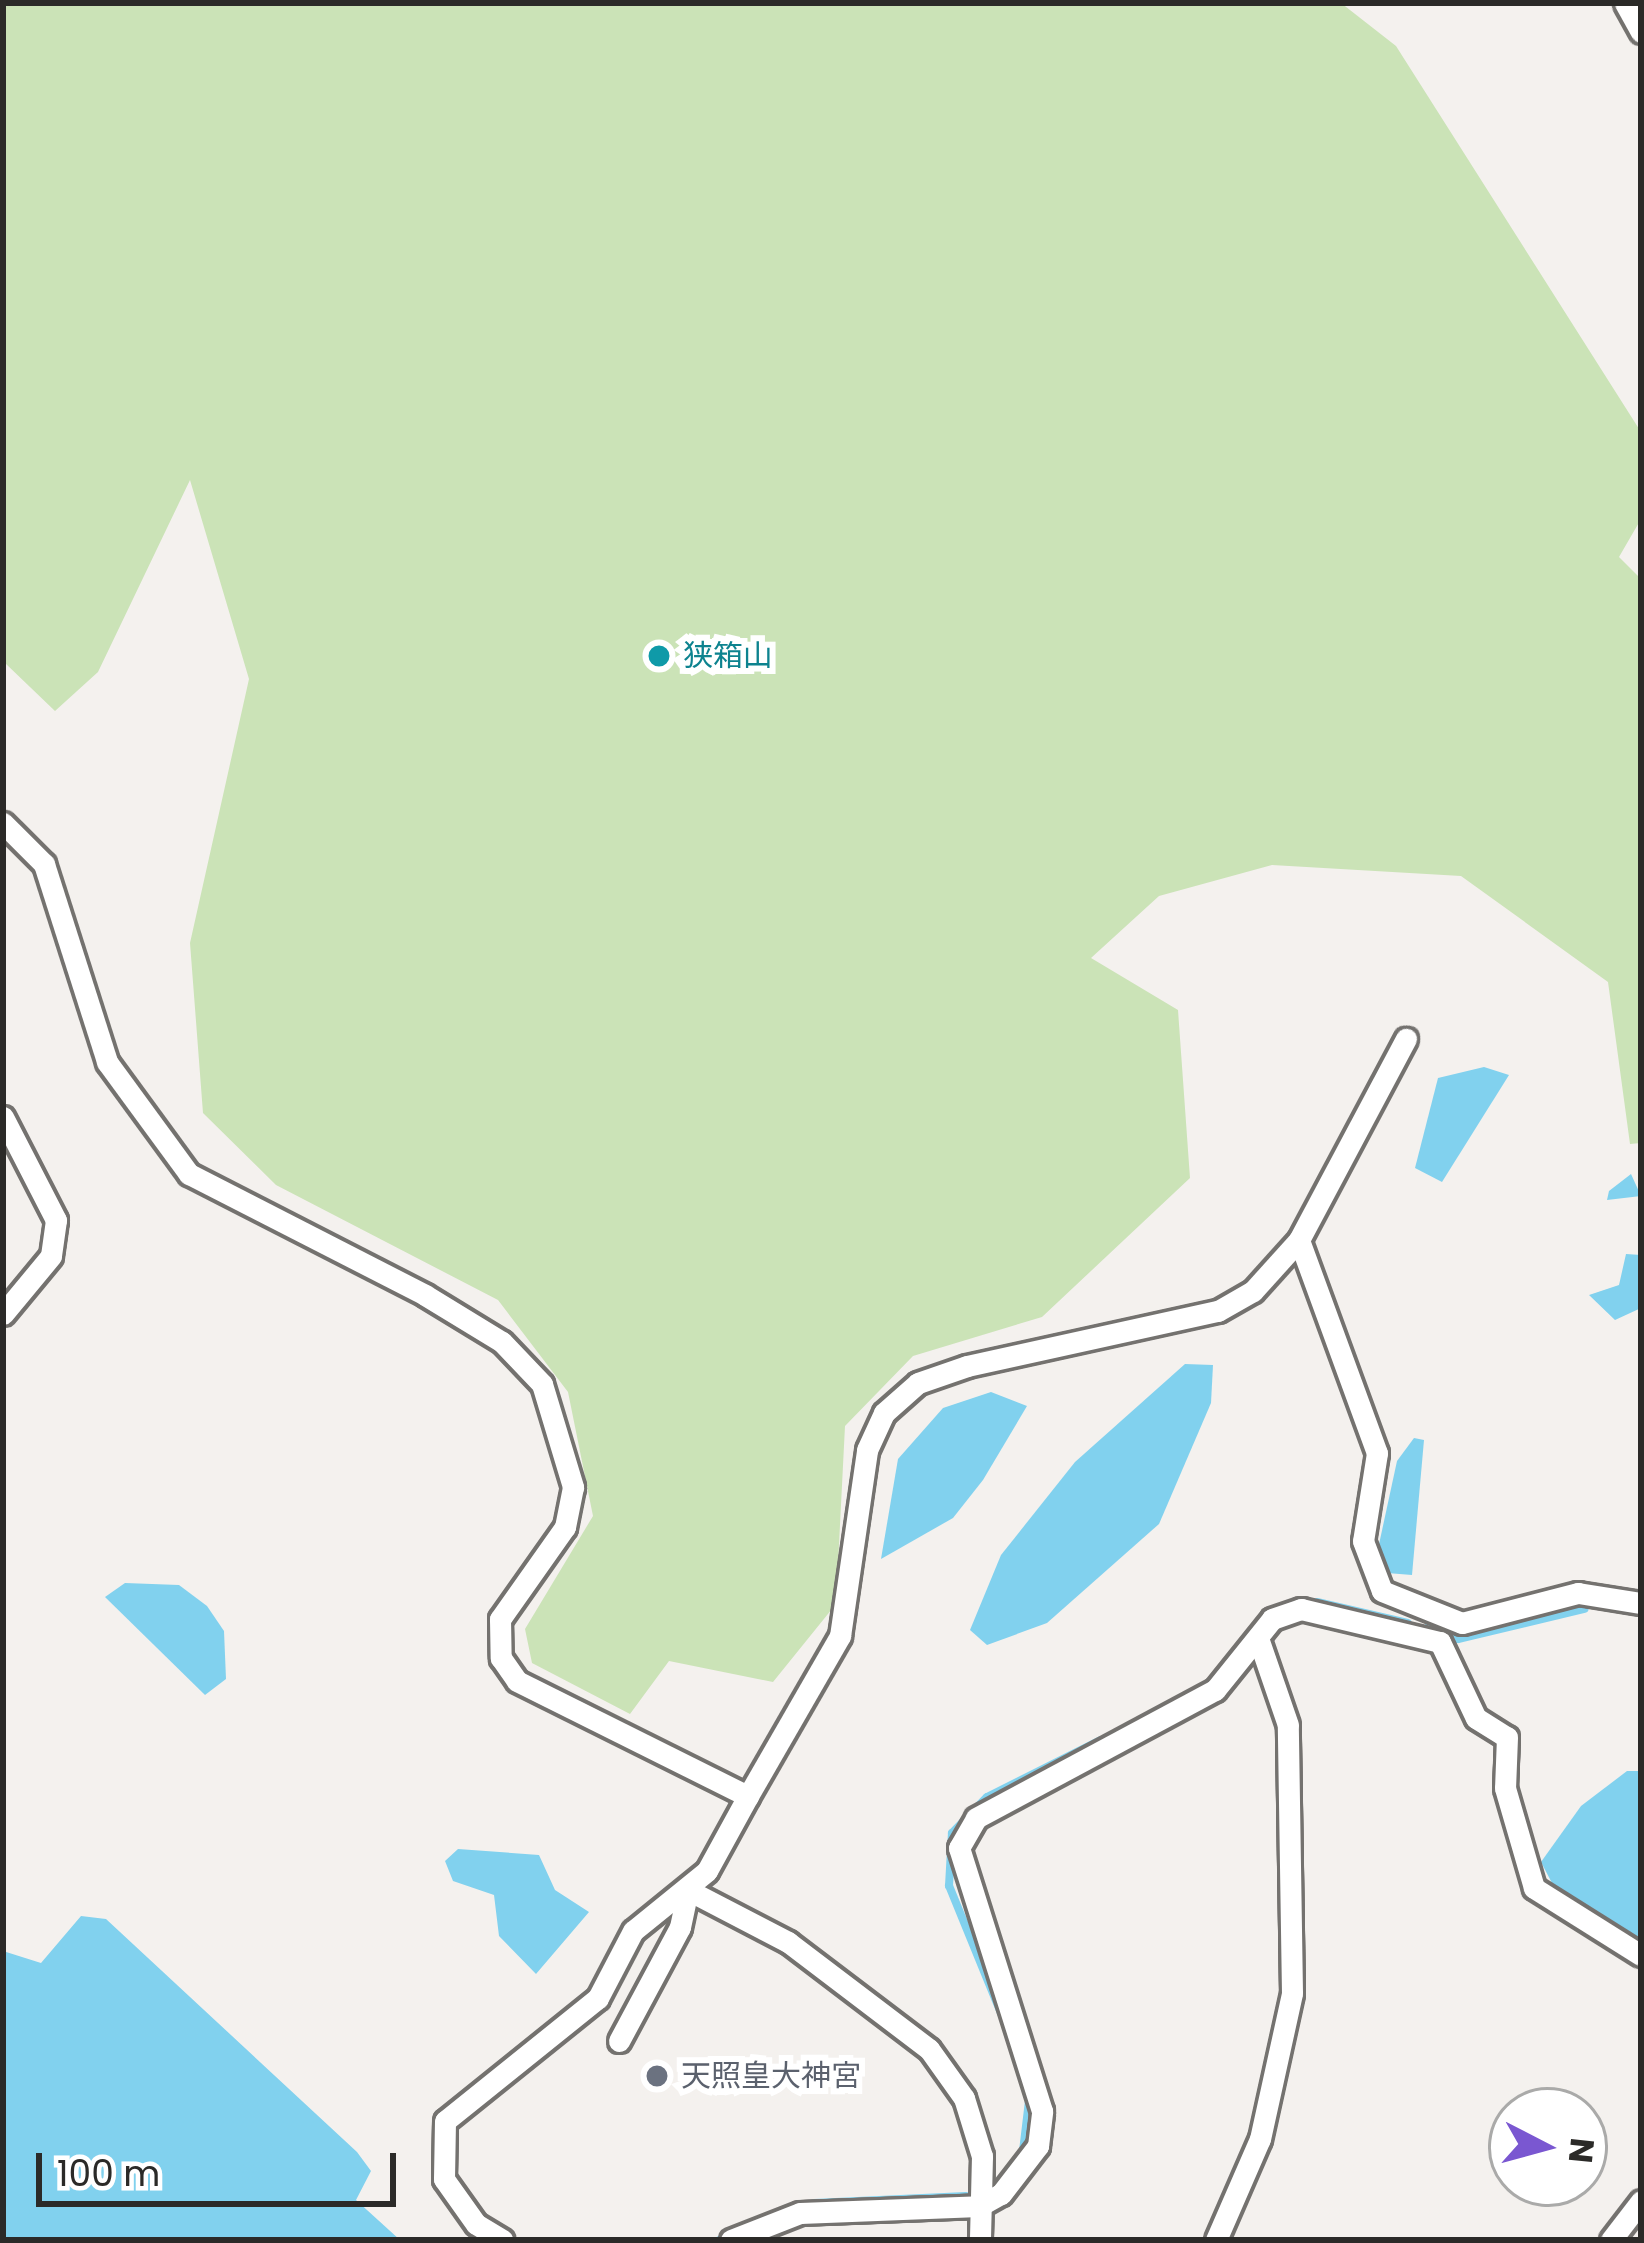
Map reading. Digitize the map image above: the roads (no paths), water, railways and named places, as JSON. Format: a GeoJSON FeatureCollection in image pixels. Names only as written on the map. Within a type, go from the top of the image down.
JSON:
{"type":"FeatureCollection","features":[{"type":"Feature","properties":{"kind":"street"},"geometry":{"type":"LineString","coordinates":[[1625,3],[1641,32]]}},
{"type":"Feature","properties":{"kind":"street"},"geometry":{"type":"LineString","coordinates":[[3,823],[44,864],[107,1061],[189,1174],[425,1295],[502,1342],[542,1384],[573,1487],[565,1527],[500,1618],[501,1658],[517,1681],[748,1796]]}},
{"type":"Feature","properties":{"kind":"street"},"geometry":{"type":"LineString","coordinates":[[619,2041],[680,1927],[688,1890],[840,1636],[867,1450],[884,1413],[917,1383],[967,1366],[1219,1311],[1299,1240],[1406,1039]]}},
{"type":"Feature","properties":{"kind":"street"},"geometry":{"type":"LineString","coordinates":[[3,1117],[56,1220],[51,1256],[3,1314]]}},
{"type":"Feature","properties":{"kind":"street"},"geometry":{"type":"LineString","coordinates":[[1299,1240],[1377,1453],[1363,1541],[1382,1591],[1462,1623],[1578,1593],[1641,1603]]}},
{"type":"Feature","properties":{"kind":"street"},"geometry":{"type":"LineString","coordinates":[[731,2240],[800,2213],[979,2206],[1038,2146],[1042,2111],[959,1848],[976,1818],[1215,1690],[1259,1641],[1272,1619],[1301,1609],[1440,1642],[1476,1718],[1507,1737],[1505,1788],[1534,1888],[1641,1955]]}},
{"type":"Feature","properties":{"kind":"street"},"geometry":{"type":"LineString","coordinates":[[1216,2240],[1260,2139],[1295,1957],[1288,1725],[1259,1641]]}},
{"type":"Feature","properties":{"kind":"street"},"geometry":{"type":"LineString","coordinates":[[688,1890],[788,1942],[929,2049],[964,2098],[982,2156],[980,2240]]}},
{"type":"Feature","properties":{"kind":"street"},"geometry":{"type":"LineString","coordinates":[[503,2240],[476,2224],[445,2179],[446,2121],[555,2041],[598,1998],[633,1931],[688,1890]]}},
{"type":"Feature","properties":{"kind":"street"},"geometry":{"type":"LineString","coordinates":[[1611,2240],[1641,2201]]}},
{"type":"Feature","properties":{"kind":"water"},"geometry":{"type":"Polygon","coordinates":[[[1484,1067],[1509,1075],[1442,1182],[1415,1168],[1438,1078],[1484,1067]]]}},
{"type":"Feature","properties":{"kind":"water"},"geometry":{"type":"Polygon","coordinates":[[[1631,1174],[1641,1196],[1607,1200],[1609,1191],[1631,1174]]]}},
{"type":"Feature","properties":{"kind":"water"},"geometry":{"type":"Polygon","coordinates":[[[1626,1254],[1641,1255],[1641,1308],[1615,1320],[1589,1295],[1619,1285],[1626,1254]]]}},
{"type":"Feature","properties":{"kind":"water"},"geometry":{"type":"Polygon","coordinates":[[[1185,1364],[1213,1365],[1211,1403],[1159,1524],[1047,1623],[987,1645],[970,1630],[1001,1555],[1075,1462],[1185,1364]]]}},
{"type":"Feature","properties":{"kind":"water"},"geometry":{"type":"Polygon","coordinates":[[[991,1392],[1027,1406],[983,1480],[953,1518],[881,1559],[898,1459],[943,1408],[991,1392]]]}},
{"type":"Feature","properties":{"kind":"water"},"geometry":{"type":"Polygon","coordinates":[[[1414,1438],[1424,1440],[1412,1575],[1387,1573],[1378,1549],[1397,1461],[1414,1438]]]}},
{"type":"Feature","properties":{"kind":"water"},"geometry":{"type":"Polygon","coordinates":[[[125,1583],[179,1585],[207,1606],[224,1631],[226,1679],[205,1695],[105,1597],[125,1583]]]}},
{"type":"Feature","properties":{"kind":"water"},"geometry":{"type":"Polygon","coordinates":[[[1627,1771],[1641,1771],[1641,1940],[1553,1885],[1541,1862],[1581,1806],[1627,1771]]]}},
{"type":"Feature","properties":{"kind":"water"},"geometry":{"type":"Polygon","coordinates":[[[458,1849],[539,1855],[555,1890],[589,1912],[536,1974],[499,1936],[494,1895],[453,1881],[445,1861],[458,1849]]]}},
{"type":"Feature","properties":{"kind":"water"},"geometry":{"type":"Polygon","coordinates":[[[81,1916],[106,1919],[357,2152],[371,2171],[356,2200],[400,2240],[3,2240],[3,1951],[41,1963],[81,1916]]]}},
{"type":"Feature","properties":{"kind":"waterway"},"geometry":{"type":"LineString","coordinates":[[1272,1611],[1302,1600]]}},
{"type":"Feature","properties":{"kind":"waterway"},"geometry":{"type":"LineString","coordinates":[[1317,1602],[1408,1623]]}},
{"type":"Feature","properties":{"kind":"waterway"},"geometry":{"type":"LineString","coordinates":[[1428,1627],[1458,1639],[1584,1609]]}},
{"type":"Feature","properties":{"kind":"waterway"},"geometry":{"type":"LineString","coordinates":[[1003,2018],[949,1886],[952,1833],[987,1797],[1101,1740]]}},
{"type":"Feature","properties":{"kind":"waterway"},"geometry":{"type":"LineString","coordinates":[[1023,2151],[1029,2101]]}},
{"type":"Feature","properties":{"kind":"waterway"},"geometry":{"type":"LineString","coordinates":[[814,2203],[966,2196]]}},
{"type":"Feature","properties":{"kind":"waterway"},"geometry":{"type":"LineString","coordinates":[[719,2240],[787,2208]]}},
{"type":"Feature","properties":{"kind":"place","name":"狭箱山"},"geometry":{"type":"Point","coordinates":[659,656]}},
{"type":"Feature","properties":{"kind":"place","name":"天照皇大神宮"},"geometry":{"type":"Point","coordinates":[657,2076]}}]}
